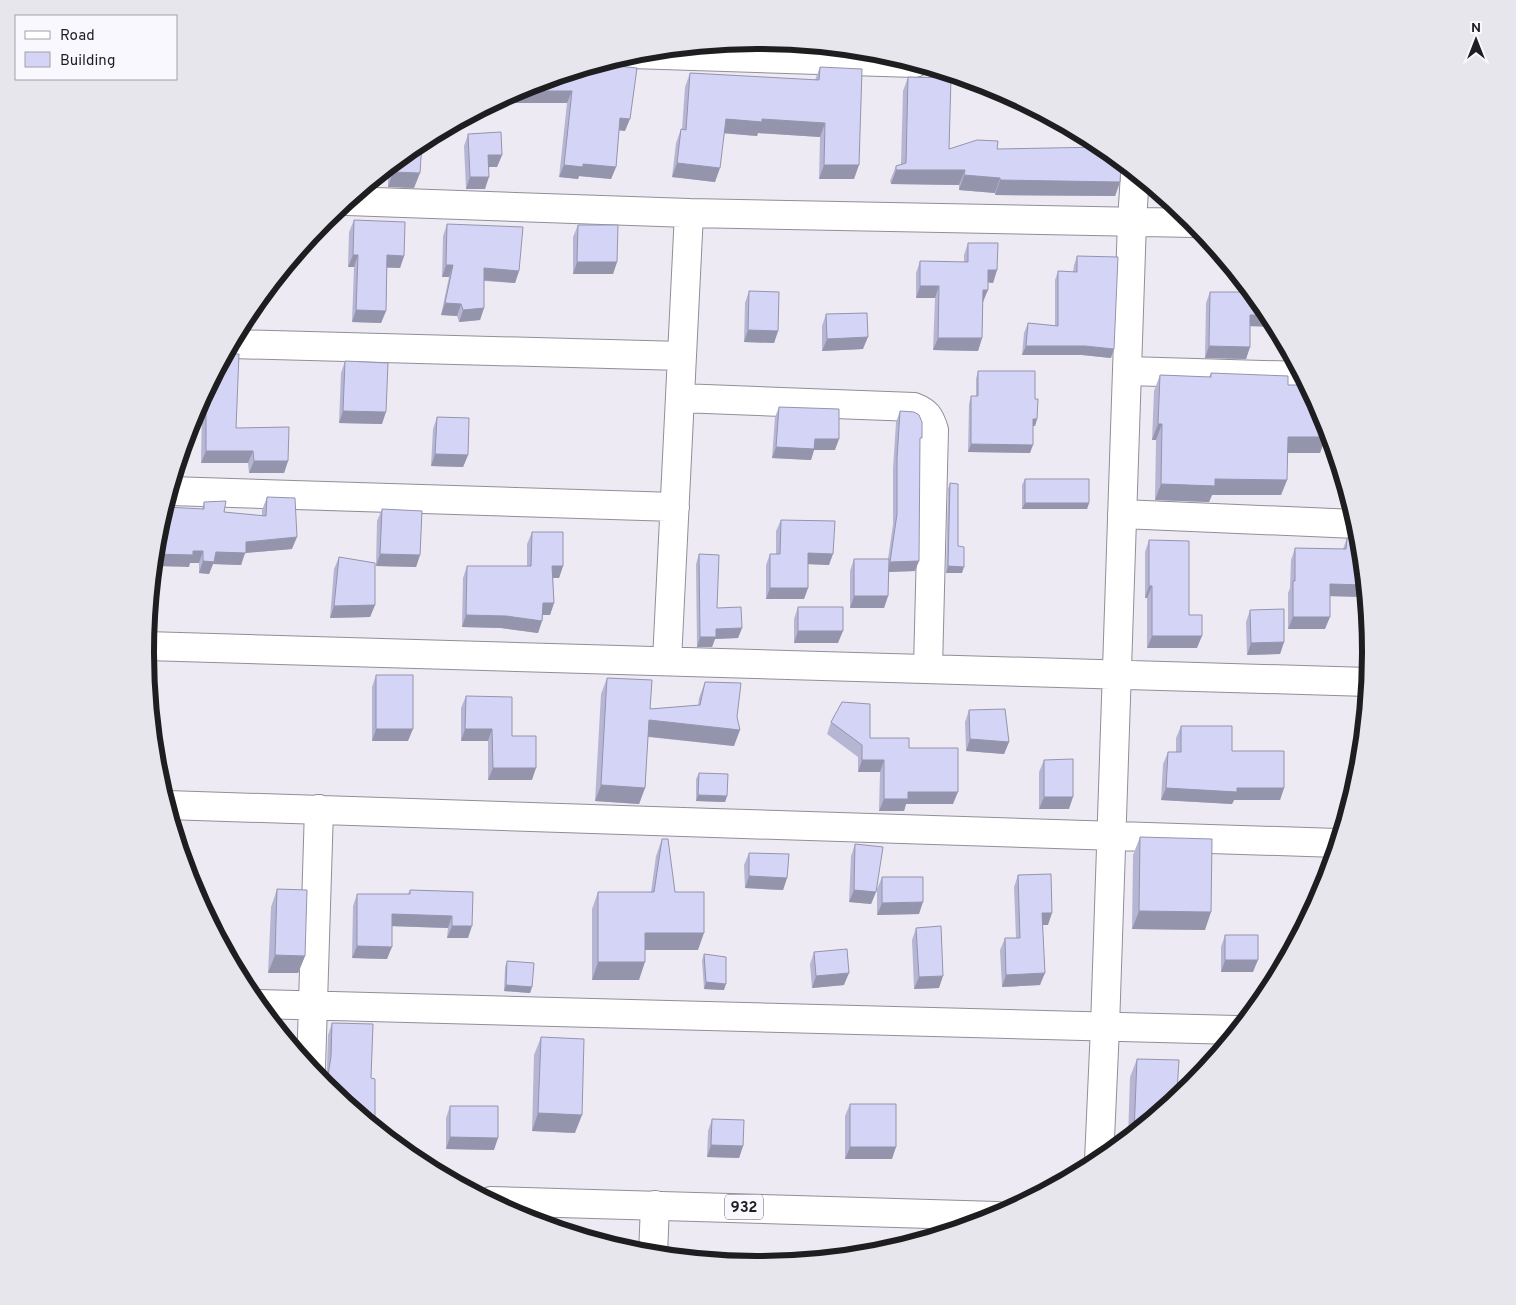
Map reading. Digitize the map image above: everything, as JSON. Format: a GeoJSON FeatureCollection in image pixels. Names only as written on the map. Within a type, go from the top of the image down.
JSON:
{"type":"FeatureCollection","features":[{"type":"Feature","properties":{"kind":"street"},"geometry":{"type":"LineString","coordinates":[[671,55],[885,62]]}},
{"type":"Feature","properties":{"kind":"street"},"geometry":{"type":"LineString","coordinates":[[1100,1149],[1112,838],[1126,371],[1135,181]]}},
{"type":"Feature","properties":{"kind":"street"},"geometry":{"type":"LineString","coordinates":[[357,201],[689,213],[1181,223]]}},
{"type":"Feature","properties":{"kind":"street"},"geometry":{"type":"LineString","coordinates":[[667,661],[689,213]]}},
{"type":"Feature","properties":{"kind":"street"},"geometry":{"type":"LineString","coordinates":[[239,344],[682,356]]}},
{"type":"Feature","properties":{"kind":"street"},"geometry":{"type":"LineString","coordinates":[[1126,371],[1294,376]]}},
{"type":"Feature","properties":{"kind":"street"},"geometry":{"type":"LineString","coordinates":[[680,398],[914,407],[925,412],[931,419],[934,430],[928,668]]}},
{"type":"Feature","properties":{"kind":"street"},"geometry":{"type":"LineString","coordinates":[[176,492],[675,507]]}},
{"type":"Feature","properties":{"kind":"street"},"geometry":{"type":"LineString","coordinates":[[1122,514],[1347,524]]}},
{"type":"Feature","properties":{"kind":"street"},"geometry":{"type":"LineString","coordinates":[[154,646],[1117,673],[1361,682]]}},
{"type":"Feature","properties":{"kind":"street"},"geometry":{"type":"LineString","coordinates":[[174,806],[319,809],[1112,838],[1331,843]]}},
{"type":"Feature","properties":{"kind":"street"},"geometry":{"type":"LineString","coordinates":[[311,1059],[319,809]]}},
{"type":"Feature","properties":{"kind":"street"},"geometry":{"type":"LineString","coordinates":[[268,1005],[1229,1030]]}},
{"type":"Feature","properties":{"kind":"street","name":"932"},"geometry":{"type":"LineString","coordinates":[[508,1201],[975,1215]]}},
{"type":"Feature","properties":{"kind":"street"},"geometry":{"type":"LineString","coordinates":[[653,1247],[655,1205]]}},
{"type":"Feature","properties":{"kind":"building"},"geometry":{"type":"Polygon","coordinates":[[[615,66],[637,68],[630,119],[620,118],[616,167],[583,164],[583,167],[564,165],[572,91],[538,91],[615,66]]]}},
{"type":"Feature","properties":{"kind":"building"},"geometry":{"type":"Polygon","coordinates":[[[820,67],[862,69],[859,165],[824,165],[825,123],[762,119],[762,122],[726,119],[720,168],[677,163],[681,129],[686,130],[690,73],[819,80],[820,67]]]}},
{"type":"Feature","properties":{"kind":"building"},"geometry":{"type":"Polygon","coordinates":[[[908,77],[942,78],[951,81],[949,149],[977,140],[998,141],[997,149],[1087,147],[1121,170],[1120,182],[1000,180],[1000,178],[964,175],[965,170],[896,170],[896,166],[906,163],[908,77]]]}},
{"type":"Feature","properties":{"kind":"building"},"geometry":{"type":"Polygon","coordinates":[[[501,132],[502,155],[488,155],[489,177],[470,177],[468,134],[501,132]]]}},
{"type":"Feature","properties":{"kind":"building"},"geometry":{"type":"Polygon","coordinates":[[[421,152],[420,173],[393,172],[421,152]]]}},
{"type":"Feature","properties":{"kind":"building"},"geometry":{"type":"Polygon","coordinates":[[[354,220],[405,222],[404,256],[387,255],[386,311],[356,310],[358,255],[353,255],[354,220]]]}},
{"type":"Feature","properties":{"kind":"building"},"geometry":{"type":"Polygon","coordinates":[[[447,224],[523,227],[519,271],[484,268],[484,308],[463,310],[461,304],[445,303],[453,265],[446,265],[447,224]]]}},
{"type":"Feature","properties":{"kind":"building"},"geometry":{"type":"Polygon","coordinates":[[[578,225],[618,225],[617,262],[577,262],[578,225]]]}},
{"type":"Feature","properties":{"kind":"building"},"geometry":{"type":"Polygon","coordinates":[[[968,243],[998,243],[997,270],[988,270],[988,290],[983,290],[982,338],[938,338],[939,286],[920,286],[920,261],[968,262],[968,243]]]}},
{"type":"Feature","properties":{"kind":"building"},"geometry":{"type":"Polygon","coordinates":[[[1077,256],[1118,257],[1114,349],[1085,346],[1026,346],[1028,323],[1058,326],[1058,271],[1077,272],[1077,256]]]}},
{"type":"Feature","properties":{"kind":"building"},"geometry":{"type":"Polygon","coordinates":[[[749,291],[779,292],[778,331],[748,330],[749,291]]]}},
{"type":"Feature","properties":{"kind":"building"},"geometry":{"type":"Polygon","coordinates":[[[1210,292],[1242,292],[1259,315],[1250,315],[1250,347],[1209,346],[1210,292]]]}},
{"type":"Feature","properties":{"kind":"building"},"geometry":{"type":"Polygon","coordinates":[[[867,313],[868,337],[827,339],[826,314],[867,313]]]}},
{"type":"Feature","properties":{"kind":"building"},"geometry":{"type":"Polygon","coordinates":[[[233,354],[239,354],[236,428],[289,427],[288,461],[254,461],[253,451],[206,451],[206,408],[233,354]]]}},
{"type":"Feature","properties":{"kind":"building"},"geometry":{"type":"Polygon","coordinates":[[[345,361],[388,363],[386,412],[343,411],[345,361]]]}},
{"type":"Feature","properties":{"kind":"building"},"geometry":{"type":"Polygon","coordinates":[[[978,371],[1035,371],[1035,399],[1038,399],[1037,419],[1033,419],[1033,445],[971,444],[971,396],[978,396],[978,371]]]}},
{"type":"Feature","properties":{"kind":"building"},"geometry":{"type":"Polygon","coordinates":[[[1211,373],[1288,376],[1288,385],[1299,385],[1322,437],[1288,437],[1287,480],[1215,479],[1215,486],[1161,484],[1162,424],[1158,424],[1160,375],[1211,377],[1211,373]]]}},
{"type":"Feature","properties":{"kind":"building"},"geometry":{"type":"Polygon","coordinates":[[[779,407],[839,409],[839,439],[815,439],[814,449],[776,447],[779,407]]]}},
{"type":"Feature","properties":{"kind":"building"},"geometry":{"type":"Polygon","coordinates":[[[900,411],[914,412],[919,415],[922,422],[922,438],[920,438],[919,561],[890,562],[897,514],[897,458],[900,411]]]}},
{"type":"Feature","properties":{"kind":"building"},"geometry":{"type":"Polygon","coordinates":[[[437,417],[469,418],[468,455],[435,454],[437,417]]]}},
{"type":"Feature","properties":{"kind":"building"},"geometry":{"type":"Polygon","coordinates":[[[1025,479],[1089,479],[1089,503],[1025,503],[1025,479]]]}},
{"type":"Feature","properties":{"kind":"building"},"geometry":{"type":"Polygon","coordinates":[[[950,483],[958,484],[958,546],[964,547],[964,567],[948,566],[950,483]]]}},
{"type":"Feature","properties":{"kind":"building"},"geometry":{"type":"Polygon","coordinates":[[[267,497],[295,498],[297,537],[246,542],[246,553],[216,552],[214,562],[203,561],[203,551],[193,551],[193,555],[163,554],[172,507],[204,509],[204,502],[226,501],[224,512],[266,516],[267,497]]]}},
{"type":"Feature","properties":{"kind":"building"},"geometry":{"type":"Polygon","coordinates":[[[382,509],[422,511],[420,555],[380,554],[382,509]]]}},
{"type":"Feature","properties":{"kind":"building"},"geometry":{"type":"Polygon","coordinates":[[[781,520],[835,521],[833,554],[808,553],[808,588],[770,588],[770,554],[780,554],[781,520]]]}},
{"type":"Feature","properties":{"kind":"building"},"geometry":{"type":"Polygon","coordinates":[[[532,532],[563,532],[563,566],[552,566],[554,603],[543,603],[542,621],[506,616],[466,615],[467,566],[531,566],[532,532]]]}},
{"type":"Feature","properties":{"kind":"building"},"geometry":{"type":"Polygon","coordinates":[[[1347,538],[1351,538],[1358,585],[1330,584],[1330,617],[1293,617],[1295,548],[1346,549],[1347,538]]]}},
{"type":"Feature","properties":{"kind":"building"},"geometry":{"type":"Polygon","coordinates":[[[1149,540],[1189,541],[1189,615],[1202,615],[1202,636],[1152,636],[1152,586],[1149,586],[1149,540]]]}},
{"type":"Feature","properties":{"kind":"building"},"geometry":{"type":"Polygon","coordinates":[[[699,554],[719,555],[717,608],[741,607],[742,628],[716,629],[716,637],[700,637],[699,554]]]}},
{"type":"Feature","properties":{"kind":"building"},"geometry":{"type":"Polygon","coordinates":[[[339,557],[375,563],[375,605],[334,606],[339,557]]]}},
{"type":"Feature","properties":{"kind":"building"},"geometry":{"type":"Polygon","coordinates":[[[854,559],[889,559],[888,596],[854,596],[854,559]]]}},
{"type":"Feature","properties":{"kind":"building"},"geometry":{"type":"Polygon","coordinates":[[[798,607],[843,607],[843,631],[798,631],[798,607]]]}},
{"type":"Feature","properties":{"kind":"building"},"geometry":{"type":"Polygon","coordinates":[[[1284,609],[1284,642],[1251,643],[1250,610],[1284,609]]]}},
{"type":"Feature","properties":{"kind":"building"},"geometry":{"type":"Polygon","coordinates":[[[376,675],[413,675],[413,729],[376,729],[376,675]]]}},
{"type":"Feature","properties":{"kind":"building"},"geometry":{"type":"Polygon","coordinates":[[[607,678],[652,680],[650,709],[700,705],[705,682],[741,683],[737,717],[740,730],[649,720],[645,788],[601,785],[607,678]]]}},
{"type":"Feature","properties":{"kind":"building"},"geometry":{"type":"Polygon","coordinates":[[[466,696],[512,697],[512,736],[536,736],[536,768],[493,768],[492,729],[465,729],[466,696]]]}},
{"type":"Feature","properties":{"kind":"building"},"geometry":{"type":"Polygon","coordinates":[[[842,702],[870,704],[870,738],[909,738],[909,748],[958,748],[958,792],[908,792],[908,799],[884,799],[884,760],[862,760],[862,745],[831,722],[842,702]]]}},
{"type":"Feature","properties":{"kind":"building"},"geometry":{"type":"Polygon","coordinates":[[[1005,709],[1009,742],[970,739],[969,710],[1005,709]]]}},
{"type":"Feature","properties":{"kind":"building"},"geometry":{"type":"Polygon","coordinates":[[[1181,726],[1232,726],[1232,751],[1284,751],[1284,788],[1237,788],[1237,792],[1166,788],[1168,752],[1181,752],[1181,726]]]}},
{"type":"Feature","properties":{"kind":"building"},"geometry":{"type":"Polygon","coordinates":[[[1073,759],[1073,797],[1044,797],[1044,760],[1073,759]]]}},
{"type":"Feature","properties":{"kind":"building"},"geometry":{"type":"Polygon","coordinates":[[[699,773],[728,774],[727,796],[698,795],[699,773]]]}},
{"type":"Feature","properties":{"kind":"building"},"geometry":{"type":"Polygon","coordinates":[[[1140,837],[1212,839],[1211,912],[1139,911],[1140,837]]]}},
{"type":"Feature","properties":{"kind":"building"},"geometry":{"type":"Polygon","coordinates":[[[662,839],[668,839],[675,892],[704,892],[704,933],[645,933],[645,962],[598,962],[598,892],[654,892],[662,839]]]}},
{"type":"Feature","properties":{"kind":"building"},"geometry":{"type":"Polygon","coordinates":[[[855,844],[883,847],[876,892],[854,890],[855,844]]]}},
{"type":"Feature","properties":{"kind":"building"},"geometry":{"type":"Polygon","coordinates":[[[749,853],[789,854],[787,878],[749,876],[749,853]]]}},
{"type":"Feature","properties":{"kind":"building"},"geometry":{"type":"Polygon","coordinates":[[[1051,874],[1052,913],[1042,913],[1045,973],[1006,975],[1005,938],[1020,938],[1018,875],[1051,874]]]}},
{"type":"Feature","properties":{"kind":"building"},"geometry":{"type":"Polygon","coordinates":[[[882,877],[923,877],[923,902],[882,903],[882,877]]]}},
{"type":"Feature","properties":{"kind":"building"},"geometry":{"type":"Polygon","coordinates":[[[277,889],[307,890],[305,956],[275,955],[277,889]]]}},
{"type":"Feature","properties":{"kind":"building"},"geometry":{"type":"Polygon","coordinates":[[[410,890],[473,892],[472,926],[452,926],[452,916],[392,914],[392,947],[357,946],[357,894],[410,894],[410,890]]]}},
{"type":"Feature","properties":{"kind":"building"},"geometry":{"type":"Polygon","coordinates":[[[941,926],[943,976],[919,977],[916,928],[941,926]]]}},
{"type":"Feature","properties":{"kind":"building"},"geometry":{"type":"Polygon","coordinates":[[[1225,935],[1258,935],[1258,960],[1225,960],[1225,935]]]}},
{"type":"Feature","properties":{"kind":"building"},"geometry":{"type":"Polygon","coordinates":[[[847,949],[849,973],[816,976],[814,952],[847,949]]]}},
{"type":"Feature","properties":{"kind":"building"},"geometry":{"type":"Polygon","coordinates":[[[704,954],[726,957],[726,984],[706,982],[704,954]]]}},
{"type":"Feature","properties":{"kind":"building"},"geometry":{"type":"Polygon","coordinates":[[[507,961],[534,963],[532,987],[506,985],[507,961]]]}},
{"type":"Feature","properties":{"kind":"building"},"geometry":{"type":"Polygon","coordinates":[[[332,1023],[373,1024],[371,1078],[375,1079],[375,1118],[328,1076],[332,1023]]]}},
{"type":"Feature","properties":{"kind":"building"},"geometry":{"type":"Polygon","coordinates":[[[541,1037],[584,1039],[582,1115],[538,1113],[541,1037]]]}},
{"type":"Feature","properties":{"kind":"building"},"geometry":{"type":"Polygon","coordinates":[[[1137,1059],[1179,1060],[1177,1086],[1134,1124],[1137,1059]]]}},
{"type":"Feature","properties":{"kind":"building"},"geometry":{"type":"Polygon","coordinates":[[[850,1104],[896,1104],[896,1147],[850,1147],[850,1104]]]}},
{"type":"Feature","properties":{"kind":"building"},"geometry":{"type":"Polygon","coordinates":[[[450,1106],[498,1106],[498,1138],[450,1137],[450,1106]]]}},
{"type":"Feature","properties":{"kind":"building"},"geometry":{"type":"Polygon","coordinates":[[[712,1119],[744,1120],[743,1146],[711,1145],[712,1119]]]}}]}
